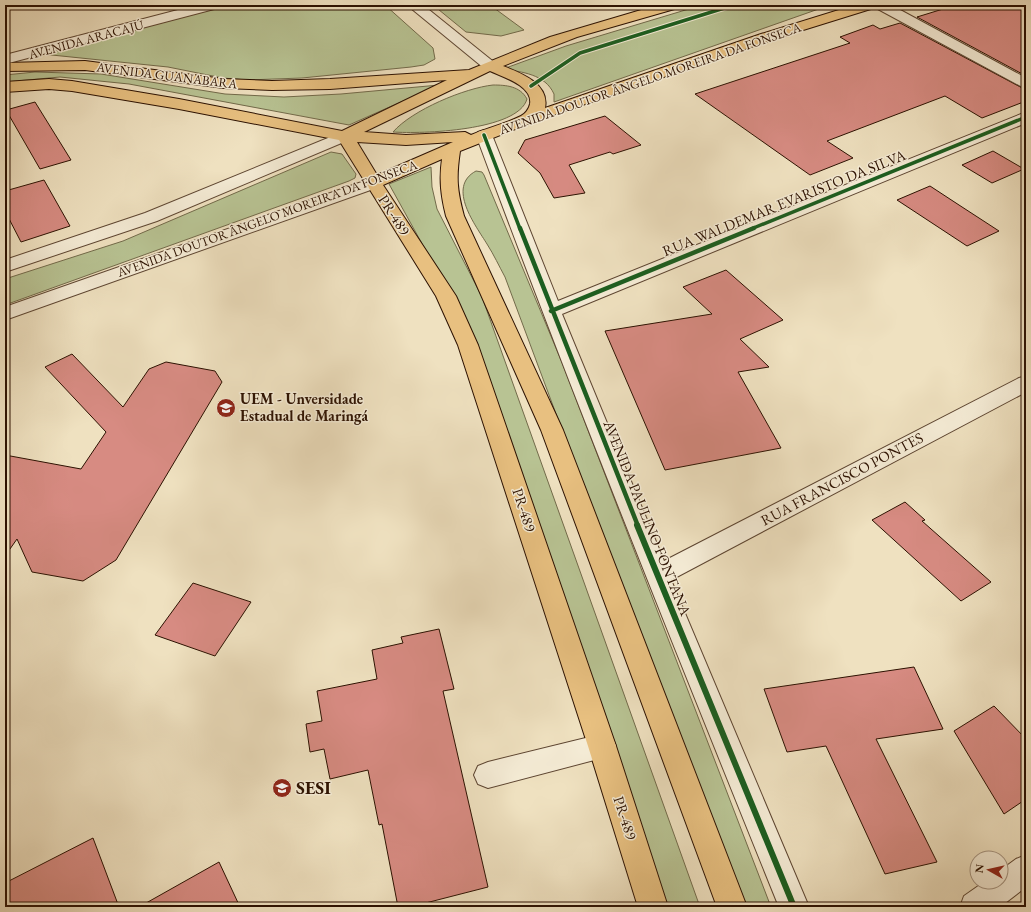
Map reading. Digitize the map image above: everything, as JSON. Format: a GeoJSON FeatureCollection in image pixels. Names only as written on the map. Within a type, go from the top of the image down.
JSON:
{"type":"FeatureCollection","features":[{"type":"Feature","properties":{"kind":"main road"},"geometry":{"type":"LineString","coordinates":[[345,136],[490,66],[572,34],[673,5]]}},
{"type":"Feature","properties":{"kind":"main road","name":"AVENIDA DOUTOR ÂNGELO MOREIRA DA FONSECA"},"geometry":{"type":"LineString","coordinates":[[371,179],[527,119],[766,37],[869,5]]}},
{"type":"Feature","properties":{"kind":"main road","name":"AVENIDA GUANABARA"},"geometry":{"type":"LineString","coordinates":[[5,67],[69,64],[97,66],[194,81],[281,86],[473,74]]}},
{"type":"Feature","properties":{"kind":"main road"},"geometry":{"type":"LineString","coordinates":[[490,66],[519,79],[536,92],[539,100],[537,108],[527,119]]}},
{"type":"Feature","properties":{"kind":"main road","name":"AVENIDA GUANABARA"},"geometry":{"type":"LineString","coordinates":[[5,87],[49,84],[72,86],[179,104],[345,136],[444,139],[484,135]]}},
{"type":"Feature","properties":{"kind":"main road"},"geometry":{"type":"LineString","coordinates":[[371,179],[380,138],[392,113]]}},
{"type":"Feature","properties":{"kind":"main road","name":"PR-489"},"geometry":{"type":"LineString","coordinates":[[345,136],[446,296],[468,345],[602,746],[653,907]]}},
{"type":"Feature","properties":{"kind":"main road"},"geometry":{"type":"LineString","coordinates":[[452,149],[448,176],[449,192],[455,216],[552,430],[732,907]]}},
{"type":"Feature","properties":{"kind":"street","name":"AVENIDA ARACAJÚ"},"geometry":{"type":"LineString","coordinates":[[5,60],[214,5]]}},
{"type":"Feature","properties":{"kind":"street"},"geometry":{"type":"LineString","coordinates":[[414,5],[490,66]]}},
{"type":"Feature","properties":{"kind":"street"},"geometry":{"type":"LineString","coordinates":[[881,5],[1026,84]]}},
{"type":"Feature","properties":{"kind":"street","name":"RUA WALDEMAR EVARISTO DA SILVA"},"geometry":{"type":"LineString","coordinates":[[551,311],[1026,117]]}},
{"type":"Feature","properties":{"kind":"street","name":"AVENIDA PAULINO FONTANA"},"geometry":{"type":"LineString","coordinates":[[484,135],[551,311],[657,576],[794,907]]}},
{"type":"Feature","properties":{"kind":"street"},"geometry":{"type":"LineString","coordinates":[[5,266],[151,217],[345,136]]}},
{"type":"Feature","properties":{"kind":"street","name":"AVENIDA DOUTOR ÂNGELO MOREIRA DA FONSECA"},"geometry":{"type":"LineString","coordinates":[[5,314],[371,179]]}},
{"type":"Feature","properties":{"kind":"street","name":"RUA FRANCISCO PONTES"},"geometry":{"type":"LineString","coordinates":[[657,576],[1026,383]]}},
{"type":"Feature","properties":{"kind":"street"},"geometry":{"type":"LineString","coordinates":[[488,774],[602,746]]}},
{"type":"Feature","properties":{"kind":"street"},"geometry":{"type":"LineString","coordinates":[[975,907],[1026,869]]}},
{"type":"Feature","properties":{"kind":"green space"},"geometry":{"type":"Polygon","coordinates":[[[229,5],[385,5],[433,48],[435,59],[424,65],[411,67],[302,78],[247,80],[223,78],[168,67],[42,54],[229,5]]]}},
{"type":"Feature","properties":{"kind":"green space"},"geometry":{"type":"Polygon","coordinates":[[[433,5],[490,5],[524,30],[501,36],[466,32],[433,5]]]}},
{"type":"Feature","properties":{"kind":"green space"},"geometry":{"type":"Polygon","coordinates":[[[702,5],[830,5],[554,102],[554,94],[550,87],[539,78],[525,73],[503,69],[566,46],[702,5]]]}},
{"type":"Feature","properties":{"kind":"green space"},"geometry":{"type":"Polygon","coordinates":[[[35,72],[101,74],[225,94],[284,97],[341,94],[439,85],[349,125],[129,84],[60,77],[5,82],[5,75],[35,72]]]}},
{"type":"Feature","properties":{"kind":"green space"},"geometry":{"type":"Polygon","coordinates":[[[493,85],[508,86],[521,91],[527,99],[520,110],[506,118],[488,124],[467,128],[445,131],[393,132],[413,116],[440,101],[454,95],[493,85]]]}},
{"type":"Feature","properties":{"kind":"green space"},"geometry":{"type":"Polygon","coordinates":[[[331,152],[342,154],[356,174],[355,178],[5,305],[5,279],[123,241],[331,152]]]}},
{"type":"Feature","properties":{"kind":"green space"},"geometry":{"type":"Polygon","coordinates":[[[431,167],[432,187],[437,209],[482,297],[700,907],[667,907],[451,296],[389,184],[431,167]]]}},
{"type":"Feature","properties":{"kind":"green space"},"geometry":{"type":"Polygon","coordinates":[[[476,171],[482,172],[484,175],[563,365],[771,907],[740,907],[505,277],[466,207],[463,196],[464,187],[467,178],[476,171]]]}},
{"type":"Feature","properties":{"kind":"building"},"geometry":{"type":"Polygon","coordinates":[[[956,5],[1026,5],[1026,76],[917,17],[956,5]]]}},
{"type":"Feature","properties":{"kind":"building"},"geometry":{"type":"Polygon","coordinates":[[[900,23],[1026,90],[1026,101],[982,118],[945,96],[827,141],[853,158],[810,175],[695,94],[850,43],[840,37],[873,25],[880,29],[900,23]]]}},
{"type":"Feature","properties":{"kind":"building"},"geometry":{"type":"Polygon","coordinates":[[[35,102],[71,160],[40,169],[6,110],[35,102]]]}},
{"type":"Feature","properties":{"kind":"building"},"geometry":{"type":"Polygon","coordinates":[[[605,116],[641,145],[613,154],[610,152],[569,165],[585,193],[554,198],[540,173],[518,153],[525,140],[605,116]]]}},
{"type":"Feature","properties":{"kind":"building"},"geometry":{"type":"Polygon","coordinates":[[[993,151],[1024,169],[992,183],[962,165],[993,151]]]}},
{"type":"Feature","properties":{"kind":"building"},"geometry":{"type":"Polygon","coordinates":[[[44,180],[70,226],[21,242],[5,211],[5,191],[44,180]]]}},
{"type":"Feature","properties":{"kind":"building"},"geometry":{"type":"Polygon","coordinates":[[[930,186],[999,231],[967,246],[897,200],[930,186]]]}},
{"type":"Feature","properties":{"kind":"building"},"geometry":{"type":"Polygon","coordinates":[[[726,270],[783,320],[740,339],[769,367],[738,372],[781,448],[665,470],[605,331],[712,314],[683,287],[726,270]]]}},
{"type":"Feature","properties":{"kind":"building"},"geometry":{"type":"Polygon","coordinates":[[[72,354],[123,407],[149,369],[166,362],[215,371],[222,382],[116,560],[83,581],[32,572],[17,539],[5,556],[5,455],[81,469],[106,432],[45,367],[72,354]]]}},
{"type":"Feature","properties":{"kind":"building"},"geometry":{"type":"Polygon","coordinates":[[[905,502],[925,520],[922,521],[991,582],[961,601],[872,520],[905,502]]]}},
{"type":"Feature","properties":{"kind":"building"},"geometry":{"type":"Polygon","coordinates":[[[193,583],[251,602],[215,656],[155,635],[193,583]]]}},
{"type":"Feature","properties":{"kind":"building"},"geometry":{"type":"Polygon","coordinates":[[[439,629],[454,689],[443,691],[488,887],[410,907],[398,907],[382,824],[379,825],[368,770],[330,779],[324,749],[310,752],[306,724],[322,721],[317,691],[377,679],[372,650],[403,643],[401,637],[439,629]]]}},
{"type":"Feature","properties":{"kind":"building"},"geometry":{"type":"Polygon","coordinates":[[[914,667],[943,729],[876,739],[937,862],[885,874],[826,746],[787,752],[764,689],[914,667]]]}},
{"type":"Feature","properties":{"kind":"building"},"geometry":{"type":"Polygon","coordinates":[[[994,706],[1026,739],[1026,799],[1004,814],[954,731],[994,706]]]}},
{"type":"Feature","properties":{"kind":"building"},"geometry":{"type":"Polygon","coordinates":[[[93,838],[119,907],[5,907],[5,883],[93,838]]]}},
{"type":"Feature","properties":{"kind":"building"},"geometry":{"type":"Polygon","coordinates":[[[219,862],[240,907],[139,907],[219,862]]]}},
{"type":"Feature","properties":{"kind":"cycle path"},"geometry":{"type":"LineString","coordinates":[[531,86],[580,53],[734,5]]}},
{"type":"Feature","properties":{"kind":"cycle path"},"geometry":{"type":"LineString","coordinates":[[551,311],[1026,117]]}},
{"type":"Feature","properties":{"kind":"cycle path"},"geometry":{"type":"LineString","coordinates":[[484,135],[597,426],[794,907]]}},
{"type":"Feature","properties":{"kind":"place","name":"UEM - Unversidade Estadual de Maringá"},"geometry":{"type":"Point","coordinates":[226,408]}},
{"type":"Feature","properties":{"kind":"place","name":"SESI"},"geometry":{"type":"Point","coordinates":[282,788]}}]}
